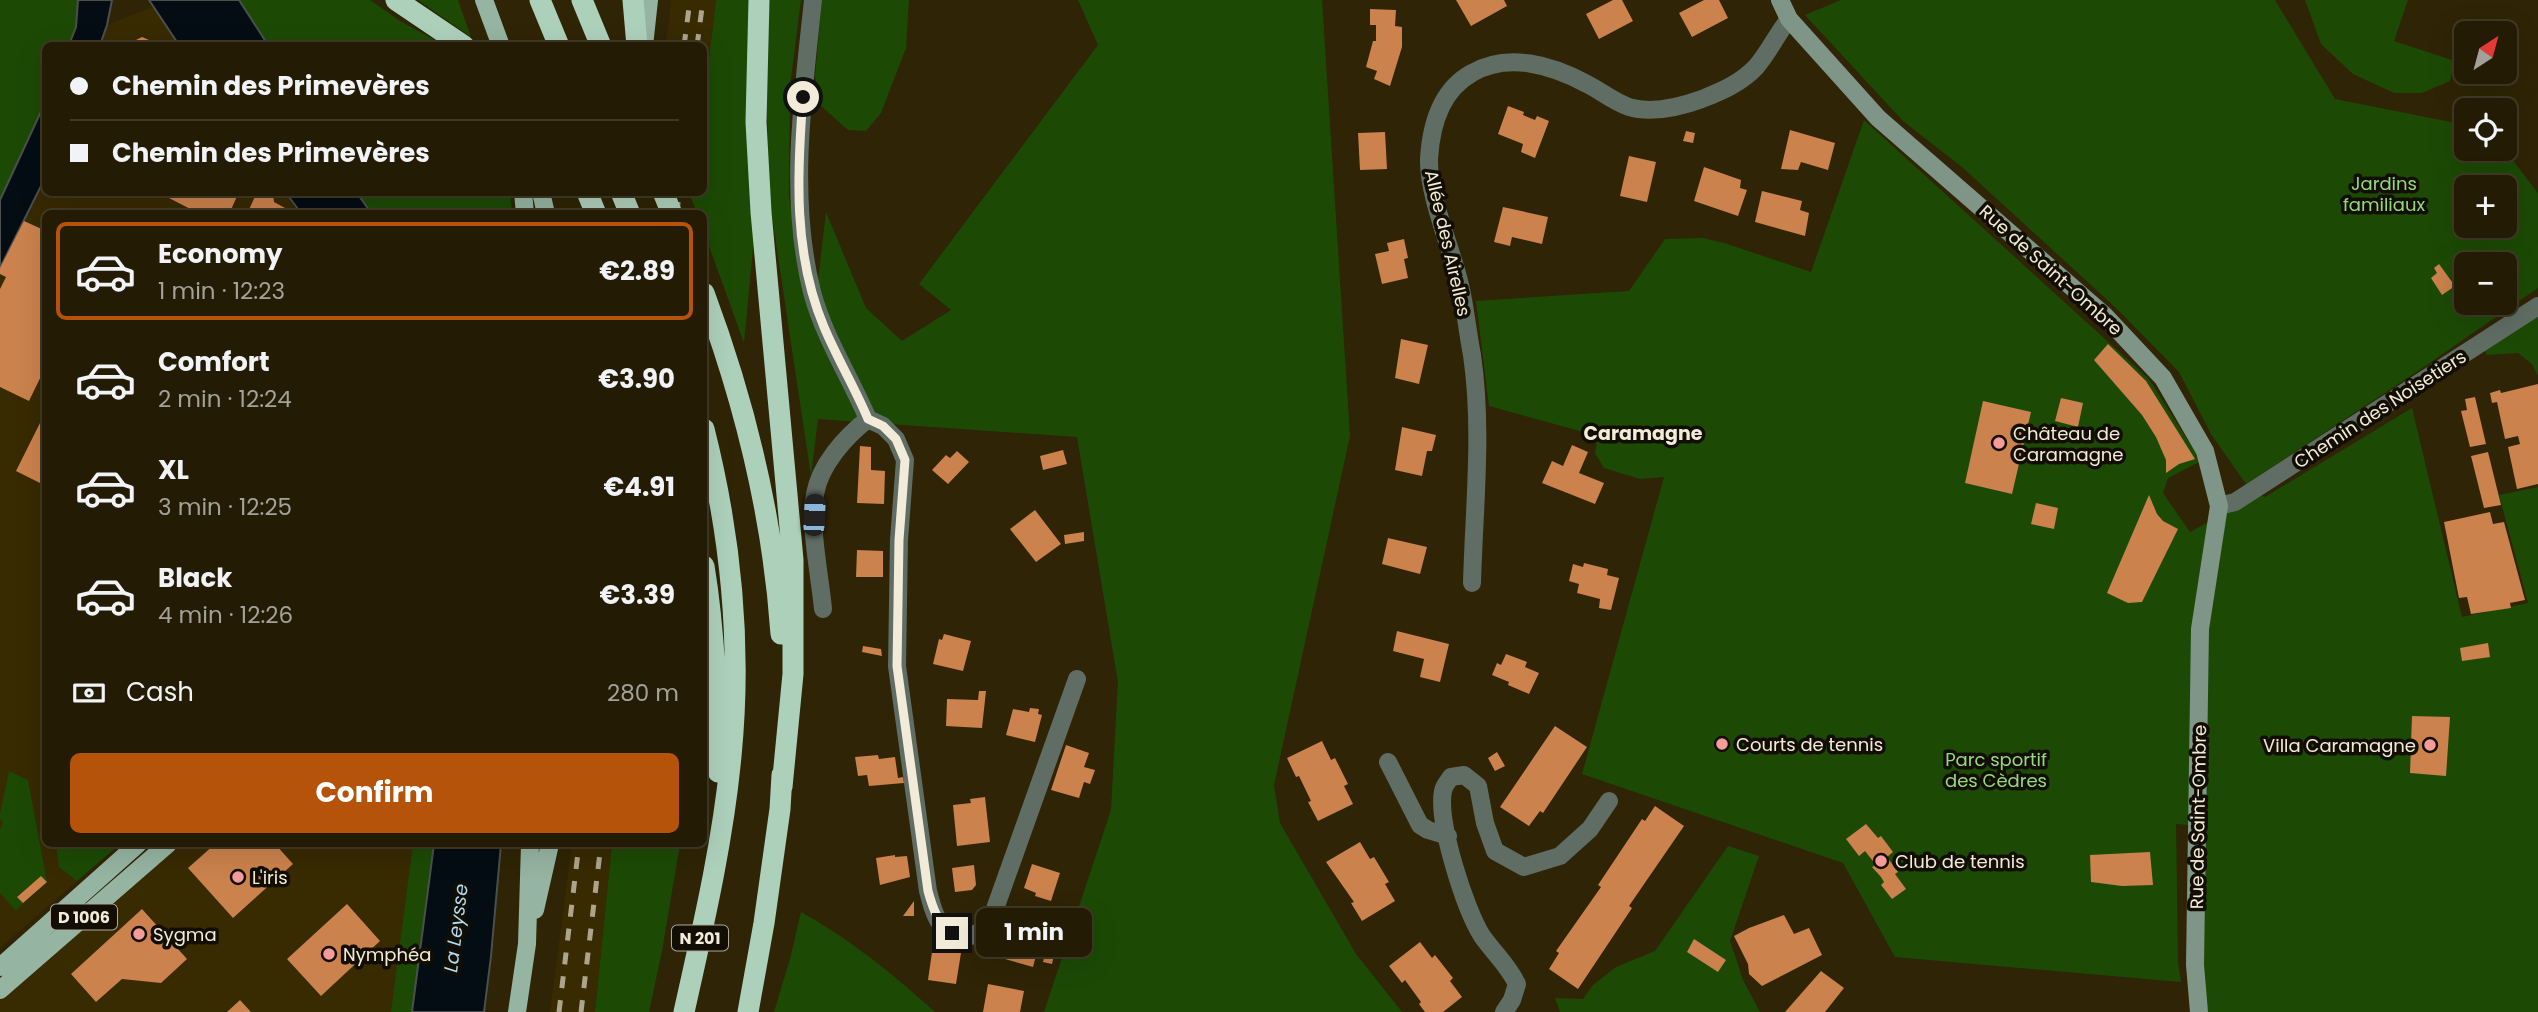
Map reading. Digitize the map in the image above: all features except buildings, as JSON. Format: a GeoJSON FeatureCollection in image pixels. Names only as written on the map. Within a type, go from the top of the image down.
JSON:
{"type":"FeatureCollection","features":[{"type":"Feature","properties":{"kind":"highway"},"geometry":{"type":"LineString","coordinates":[[397,0],[458,42]]}},
{"type":"Feature","properties":{"kind":"highway"},"geometry":{"type":"LineString","coordinates":[[540,0],[557,42]]}},
{"type":"Feature","properties":{"kind":"highway"},"geometry":{"type":"LineString","coordinates":[[582,0],[599,42]]}},
{"type":"Feature","properties":{"kind":"highway"},"geometry":{"type":"LineString","coordinates":[[633,0],[637,42]]}},
{"type":"Feature","properties":{"kind":"highway"},"geometry":{"type":"LineString","coordinates":[[748,1012],[764,923],[782,787],[793,674],[793,560],[761,212],[756,122],[759,0]]}},
{"type":"Feature","properties":{"kind":"highway"},"geometry":{"type":"LineString","coordinates":[[757,43],[765,0]]}},
{"type":"Feature","properties":{"kind":"highway"},"geometry":{"type":"LineString","coordinates":[[707,301],[750,434],[774,556],[783,658],[782,787]]}},
{"type":"Feature","properties":{"kind":"highway","name":"N 201"},"geometry":{"type":"LineString","coordinates":[[684,1012],[715,865],[731,757],[736,637],[727,539],[707,441]]}},
{"type":"Feature","properties":{"kind":"highway"},"geometry":{"type":"LineString","coordinates":[[707,592],[717,716],[715,865]]}},
{"type":"Feature","properties":{"kind":"main road"},"geometry":{"type":"LineString","coordinates":[[484,0],[500,42]]}},
{"type":"Feature","properties":{"kind":"main road"},"geometry":{"type":"LineString","coordinates":[[644,42],[649,0]]}},
{"type":"Feature","properties":{"kind":"main road","name":"D 1006"},"geometry":{"type":"LineString","coordinates":[[0,967],[135,847]]}},
{"type":"Feature","properties":{"kind":"main road","name":"D 1006"},"geometry":{"type":"LineString","coordinates":[[0,990],[165,847]]}},
{"type":"Feature","properties":{"kind":"main road"},"geometry":{"type":"LineString","coordinates":[[527,944],[530,847]]}},
{"type":"Feature","properties":{"kind":"main road"},"geometry":{"type":"LineString","coordinates":[[517,1012],[527,944],[549,847]]}},
{"type":"Feature","properties":{"kind":"street"},"geometry":{"type":"LineString","coordinates":[[813,0],[798,171],[803,247],[823,325],[868,419],[883,426],[896,439],[905,460],[899,554],[897,666],[928,891],[932,908],[940,923],[952,933],[972,937],[982,932],[991,920],[1077,679]]}},
{"type":"Feature","properties":{"kind":"street","name":"Rue de Saint-Ombre"},"geometry":{"type":"LineString","coordinates":[[1780,0],[1789,19],[1878,118],[2104,315],[2163,378],[2205,451],[2219,506],[2200,629],[2195,965],[2199,1012]]}},
{"type":"Feature","properties":{"kind":"street","name":"Allée des Airelles"},"geometry":{"type":"LineString","coordinates":[[1472,583],[1477,445],[1472,360],[1459,280],[1432,184],[1429,163],[1434,129],[1446,95],[1457,82],[1474,71],[1493,63],[1512,61],[1565,73],[1630,107],[1648,110],[1669,108],[1693,102],[1735,85],[1755,68],[1789,19]]}},
{"type":"Feature","properties":{"kind":"street","name":"Chemin des Noisetiers"},"geometry":{"type":"LineString","coordinates":[[2219,506],[2235,502],[2538,306]]}},
{"type":"Feature","properties":{"kind":"street"},"geometry":{"type":"LineString","coordinates":[[823,609],[814,515],[815,493],[834,454],[868,419]]}},
{"type":"Feature","properties":{"kind":"street"},"geometry":{"type":"LineString","coordinates":[[1388,762],[1420,825],[1448,836]]}},
{"type":"Feature","properties":{"kind":"street"},"geometry":{"type":"LineString","coordinates":[[1504,1012],[1512,1000],[1517,984],[1509,968],[1481,934],[1453,868],[1442,801],[1443,788],[1451,777],[1464,775],[1478,786],[1485,823],[1495,851],[1524,867],[1560,856],[1590,829],[1609,801]]}},
{"type":"Feature","properties":{"kind":"shaded area"},"geometry":{"type":"Polygon","coordinates":[[[671,0],[716,0],[707,76],[707,42],[666,42],[671,0]]]}},
{"type":"Feature","properties":{"kind":"shaded area"},"geometry":{"type":"Polygon","coordinates":[[[153,7],[177,42],[101,42],[107,25],[153,7]]]}},
{"type":"Feature","properties":{"kind":"shaded area"},"geometry":{"type":"Polygon","coordinates":[[[42,185],[42,196],[286,196],[296,210],[42,210],[42,847],[117,847],[0,948],[0,271],[42,185]]]}},
{"type":"Feature","properties":{"kind":"shaded area"},"geometry":{"type":"Polygon","coordinates":[[[174,847],[434,847],[412,1012],[0,1012],[0,998],[174,847]]]}},
{"type":"Feature","properties":{"kind":"shaded area"},"geometry":{"type":"Polygon","coordinates":[[[572,847],[612,847],[595,1012],[550,1012],[572,847]]]}},
{"type":"Feature","properties":{"kind":"green space"},"geometry":{"type":"Polygon","coordinates":[[[0,0],[78,0],[76,27],[70,42],[42,42],[42,109],[0,200],[0,0]]]}},
{"type":"Feature","properties":{"kind":"green space"},"geometry":{"type":"Polygon","coordinates":[[[239,0],[370,0],[400,21],[438,42],[266,42],[239,0]]]}},
{"type":"Feature","properties":{"kind":"green space"},"geometry":{"type":"Polygon","coordinates":[[[418,0],[458,0],[471,37],[418,0]]]}},
{"type":"Feature","properties":{"kind":"green space"},"geometry":{"type":"Polygon","coordinates":[[[716,0],[750,0],[754,238],[744,343],[707,240],[707,210],[696,210],[691,198],[707,196],[707,76],[716,0]]]}},
{"type":"Feature","properties":{"kind":"green space"},"geometry":{"type":"Polygon","coordinates":[[[768,0],[801,0],[790,86],[789,196],[813,323],[826,212],[866,308],[902,341],[951,310],[919,284],[1098,45],[1078,0],[1322,0],[1350,436],[1274,785],[1280,823],[1356,954],[1402,1012],[1044,1012],[1111,810],[1118,682],[1077,437],[818,419],[811,476],[769,196],[766,71],[768,0]]]}},
{"type":"Feature","properties":{"kind":"green space"},"geometry":{"type":"Polygon","coordinates":[[[822,0],[909,0],[906,48],[881,113],[866,131],[848,130],[821,106],[815,76],[822,0]]]}},
{"type":"Feature","properties":{"kind":"green space","name":"Jardins familiaux"},"geometry":{"type":"Polygon","coordinates":[[[1841,0],[2275,0],[2335,99],[2454,123],[2454,161],[2513,161],[2538,193],[2538,288],[2517,303],[2517,252],[2454,252],[2454,315],[2499,315],[2246,484],[2211,434],[2179,372],[2115,307],[1962,167],[1903,121],[1805,15],[1841,0]]]}},
{"type":"Feature","properties":{"kind":"green space"},"geometry":{"type":"Polygon","coordinates":[[[2305,0],[2408,0],[2394,41],[2454,61],[2454,65],[2450,81],[2422,93],[2394,93],[2353,74],[2321,44],[2305,0]]]}},
{"type":"Feature","properties":{"kind":"green space","name":"Parc sportif des Cèdres"},"geometry":{"type":"Polygon","coordinates":[[[1864,120],[2149,379],[2201,461],[2168,478],[2163,493],[2190,532],[2214,519],[2190,825],[2176,824],[2178,962],[2181,982],[1895,957],[1843,863],[1582,774],[1664,477],[1640,479],[1604,468],[1595,453],[1598,436],[1489,406],[1476,301],[1629,291],[1665,239],[1703,238],[1811,272],[1864,120]]]}},
{"type":"Feature","properties":{"kind":"green space"},"geometry":{"type":"Polygon","coordinates":[[[359,196],[510,196],[512,210],[368,210],[359,196]]]}},
{"type":"Feature","properties":{"kind":"green space"},"geometry":{"type":"Polygon","coordinates":[[[2538,310],[2538,376],[2532,364],[2518,353],[2487,355],[2484,349],[2538,310]]]}},
{"type":"Feature","properties":{"kind":"green space"},"geometry":{"type":"Polygon","coordinates":[[[2412,408],[2462,617],[2528,603],[2499,495],[2538,487],[2538,1012],[2206,1012],[2202,960],[2205,637],[2222,522],[2229,511],[2260,495],[2265,497],[2412,408]]]}},
{"type":"Feature","properties":{"kind":"green space"},"geometry":{"type":"Polygon","coordinates":[[[9,771],[28,780],[47,882],[41,876],[17,896],[23,903],[16,911],[0,893],[0,830],[3,822],[0,820],[0,814],[9,771]]]}},
{"type":"Feature","properties":{"kind":"green space"},"geometry":{"type":"Polygon","coordinates":[[[1728,846],[1759,856],[1730,941],[1743,980],[1760,1012],[1560,1012],[1555,998],[1583,999],[1593,985],[1616,967],[1655,951],[1728,846]]]}},
{"type":"Feature","properties":{"kind":"green space"},"geometry":{"type":"Polygon","coordinates":[[[56,847],[117,847],[77,881],[59,867],[56,847]]]}},
{"type":"Feature","properties":{"kind":"green space"},"geometry":{"type":"Polygon","coordinates":[[[413,847],[434,847],[412,1012],[391,1012],[413,847]]]}},
{"type":"Feature","properties":{"kind":"green space"},"geometry":{"type":"Polygon","coordinates":[[[612,847],[679,847],[649,1012],[595,1012],[612,847]]]}},
{"type":"Feature","properties":{"kind":"green space"},"geometry":{"type":"Polygon","coordinates":[[[801,912],[871,958],[935,1012],[774,1012],[801,912]]]}},
{"type":"Feature","properties":{"kind":"water"},"geometry":{"type":"Polygon","coordinates":[[[78,0],[112,0],[101,42],[70,42],[76,27],[78,0]]]}},
{"type":"Feature","properties":{"kind":"water"},"geometry":{"type":"Polygon","coordinates":[[[149,0],[239,0],[266,42],[177,42],[149,0]]]}},
{"type":"Feature","properties":{"kind":"water"},"geometry":{"type":"Polygon","coordinates":[[[42,109],[42,184],[0,268],[0,200],[42,109]]]}},
{"type":"Feature","properties":{"kind":"water"},"geometry":{"type":"Polygon","coordinates":[[[288,196],[359,196],[369,210],[299,210],[288,196]]]}},
{"type":"Feature","properties":{"kind":"water","name":"La Leysse"},"geometry":{"type":"Polygon","coordinates":[[[434,847],[501,847],[484,1012],[412,1012],[434,847]]]}},
{"type":"Feature","properties":{"kind":"railway"},"geometry":{"type":"LineString","coordinates":[[685,42],[690,0]]}},
{"type":"Feature","properties":{"kind":"railway"},"geometry":{"type":"LineString","coordinates":[[698,42],[703,0]]}},
{"type":"Feature","properties":{"kind":"railway"},"geometry":{"type":"LineString","coordinates":[[666,210],[667,196]]}},
{"type":"Feature","properties":{"kind":"railway"},"geometry":{"type":"LineString","coordinates":[[677,210],[679,196]]}},
{"type":"Feature","properties":{"kind":"railway"},"geometry":{"type":"LineString","coordinates":[[559,1012],[579,847]]}},
{"type":"Feature","properties":{"kind":"railway"},"geometry":{"type":"LineString","coordinates":[[581,1012],[601,847]]}},
{"type":"Feature","properties":{"kind":"place","name":"Château de Caramagne"},"geometry":{"type":"Point","coordinates":[1999,443]}},
{"type":"Feature","properties":{"kind":"place","name":"Courts de tennis"},"geometry":{"type":"Point","coordinates":[1722,744]}},
{"type":"Feature","properties":{"kind":"place","name":"Villa Caramagne"},"geometry":{"type":"Point","coordinates":[2430,745]}},
{"type":"Feature","properties":{"kind":"place","name":"Club de tennis"},"geometry":{"type":"Point","coordinates":[1881,861]}},
{"type":"Feature","properties":{"kind":"place","name":"L'iris"},"geometry":{"type":"Point","coordinates":[238,877]}},
{"type":"Feature","properties":{"kind":"place","name":"Sygma"},"geometry":{"type":"Point","coordinates":[139,934]}},
{"type":"Feature","properties":{"kind":"place","name":"Nymphéa"},"geometry":{"type":"Point","coordinates":[329,954]}},
{"type":"Feature","properties":{"kind":"district","name":"Caramagne"},"geometry":{"type":"Point","coordinates":[1643,433]}},
{"type":"Feature","properties":{"kind":"route"},"geometry":{"type":"LineString","coordinates":[[803,97],[798,171],[799,208],[803,247],[813,293],[823,325],[868,419],[883,426],[896,439],[905,460],[899,540],[897,666],[928,891],[932,908],[940,923],[952,933]]}}]}
